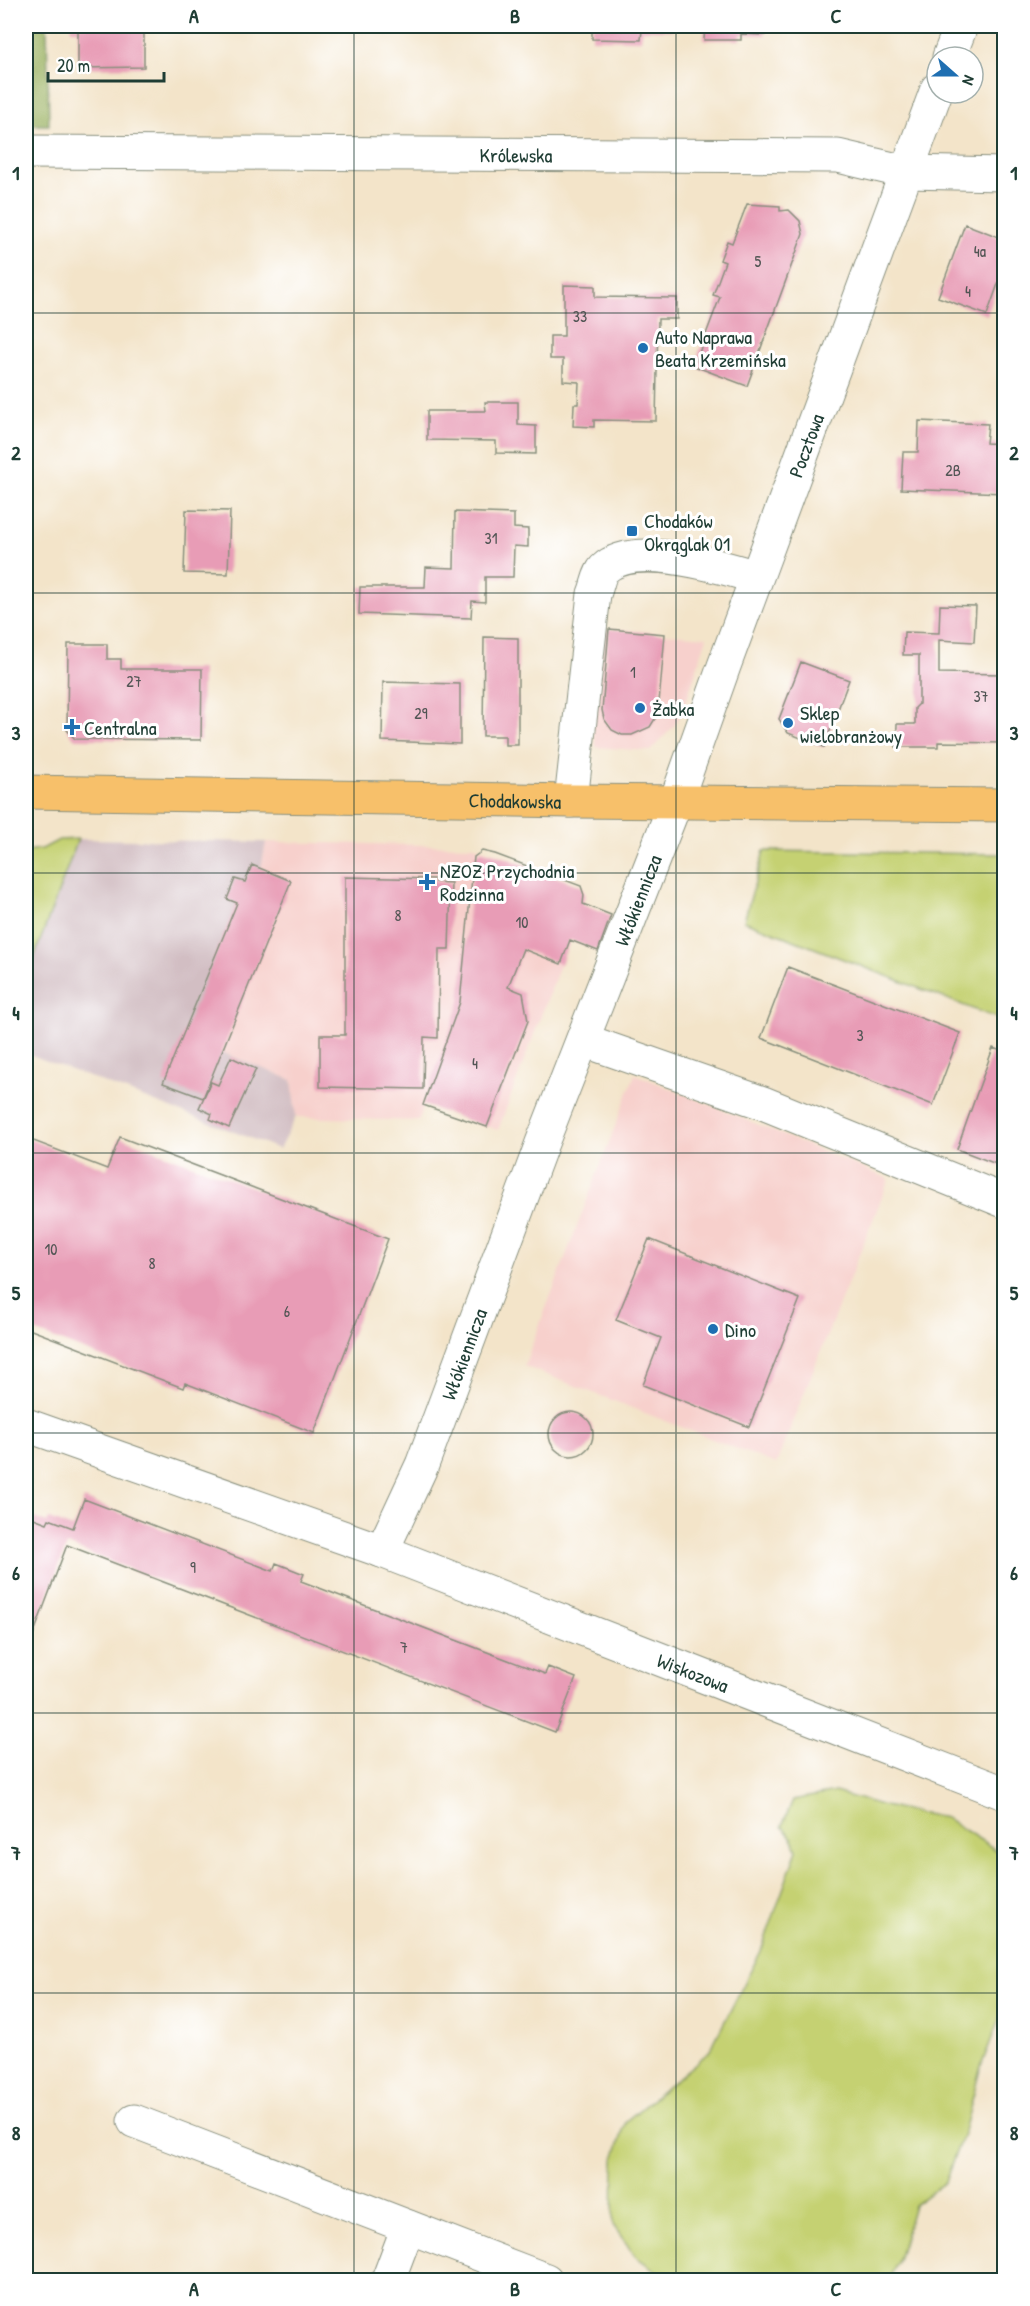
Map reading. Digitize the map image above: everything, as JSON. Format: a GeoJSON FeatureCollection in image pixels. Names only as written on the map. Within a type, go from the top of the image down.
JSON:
{"type":"FeatureCollection","features":[{"type":"Feature","properties":{"kind":"main road","name":"Chodakowska"},"geometry":{"type":"LineString","coordinates":[[26,792],[1005,805]]}},
{"type":"Feature","properties":{"kind":"street"},"geometry":{"type":"LineString","coordinates":[[954,45],[961,26]]}},
{"type":"Feature","properties":{"kind":"street","name":"Pocztowa"},"geometry":{"type":"LineString","coordinates":[[676,801],[756,577],[931,105]]}},
{"type":"Feature","properties":{"kind":"street","name":"Królewska"},"geometry":{"type":"LineString","coordinates":[[26,152],[838,156],[906,172],[1005,174]]}},
{"type":"Feature","properties":{"kind":"street"},"geometry":{"type":"LineString","coordinates":[[571,801],[594,594],[603,569],[622,558],[651,557],[698,560],[756,577]]}},
{"type":"Feature","properties":{"kind":"street","name":"Włókiennicza"},"geometry":{"type":"LineString","coordinates":[[382,1551],[422,1465],[676,801]]}},
{"type":"Feature","properties":{"kind":"street"},"geometry":{"type":"LineString","coordinates":[[583,1040],[763,1103],[1005,1202]]}},
{"type":"Feature","properties":{"kind":"street"},"geometry":{"type":"LineString","coordinates":[[26,1425],[382,1551]]}},
{"type":"Feature","properties":{"kind":"street","name":"Wiskozowa"},"geometry":{"type":"LineString","coordinates":[[382,1551],[1005,1793]]}},
{"type":"Feature","properties":{"kind":"street"},"geometry":{"type":"LineString","coordinates":[[134,2121],[546,2280]]}},
{"type":"Feature","properties":{"kind":"street"},"geometry":{"type":"LineString","coordinates":[[388,2280],[408,2227]]}},
{"type":"Feature","properties":{"kind":"shaded area"},"geometry":{"type":"Polygon","coordinates":[[[609,629],[707,637],[683,711],[674,726],[650,751],[596,747],[593,727],[602,632],[609,629]]]}},
{"type":"Feature","properties":{"kind":"shaded area"},"geometry":{"type":"Polygon","coordinates":[[[78,839],[266,842],[261,868],[291,881],[221,1052],[292,1080],[296,1117],[279,1149],[26,1053],[26,979],[78,839]]]}},
{"type":"Feature","properties":{"kind":"shaded area"},"geometry":{"type":"Polygon","coordinates":[[[266,842],[474,846],[581,886],[586,894],[583,904],[498,1130],[424,1105],[418,1121],[296,1117],[292,1080],[221,1052],[291,881],[261,868],[266,842]]]}},
{"type":"Feature","properties":{"kind":"shaded area"},"geometry":{"type":"Polygon","coordinates":[[[635,1074],[889,1179],[776,1464],[524,1366],[635,1074]]]}},
{"type":"Feature","properties":{"kind":"green space"},"geometry":{"type":"Polygon","coordinates":[[[26,26],[47,26],[49,125],[26,125],[26,26]]]}},
{"type":"Feature","properties":{"kind":"green space"},"geometry":{"type":"Polygon","coordinates":[[[78,839],[26,979],[26,851],[42,849],[59,840],[78,839]]]}},
{"type":"Feature","properties":{"kind":"green space"},"geometry":{"type":"Polygon","coordinates":[[[764,851],[1004,854],[1004,1021],[744,921],[764,851]]]}},
{"type":"Feature","properties":{"kind":"green space"},"geometry":{"type":"Polygon","coordinates":[[[835,1792],[884,1806],[946,1818],[1004,1855],[1004,2007],[980,2069],[965,2128],[945,2182],[914,2205],[898,2260],[889,2280],[669,2280],[635,2256],[613,2225],[614,2160],[626,2121],[709,2052],[761,1951],[797,1850],[793,1839],[782,1826],[793,1800],[835,1792]]]}},
{"type":"Feature","properties":{"kind":"building"},"geometry":{"type":"Polygon","coordinates":[[[71,26],[137,26],[144,28],[144,67],[78,68],[78,30],[71,30],[71,26]]]}},
{"type":"Feature","properties":{"kind":"building"},"geometry":{"type":"Polygon","coordinates":[[[361,26],[397,26],[397,30],[361,30],[361,26]]]}},
{"type":"Feature","properties":{"kind":"building"},"geometry":{"type":"Polygon","coordinates":[[[474,26],[524,26],[524,28],[474,29],[474,26]]]}},
{"type":"Feature","properties":{"kind":"building"},"geometry":{"type":"Polygon","coordinates":[[[592,26],[672,26],[672,30],[642,30],[641,40],[592,39],[592,26]]]}},
{"type":"Feature","properties":{"kind":"building"},"geometry":{"type":"Polygon","coordinates":[[[705,26],[766,26],[765,35],[741,34],[741,40],[704,40],[705,26]]]}},
{"type":"Feature","properties":{"kind":"building"},"geometry":{"type":"Polygon","coordinates":[[[747,204],[780,206],[780,211],[789,210],[800,221],[803,234],[747,386],[694,366],[720,297],[713,295],[725,262],[720,260],[727,241],[732,243],[747,204]]]}},
{"type":"Feature","properties":{"kind":"building"},"geometry":{"type":"Polygon","coordinates":[[[965,224],[1004,239],[1004,267],[987,315],[938,297],[965,224]]]}},
{"type":"Feature","properties":{"kind":"building"},"geometry":{"type":"Polygon","coordinates":[[[564,285],[595,286],[595,297],[677,298],[677,319],[658,319],[656,421],[594,420],[594,427],[573,426],[574,404],[578,404],[579,382],[563,381],[563,359],[550,359],[550,336],[564,336],[564,285]]]}},
{"type":"Feature","properties":{"kind":"building"},"geometry":{"type":"Polygon","coordinates":[[[485,402],[518,402],[518,425],[536,426],[536,454],[496,453],[496,441],[427,440],[427,411],[486,411],[485,402]]]}},
{"type":"Feature","properties":{"kind":"building"},"geometry":{"type":"Polygon","coordinates":[[[919,421],[988,424],[986,443],[1004,444],[1004,493],[901,489],[903,452],[918,452],[919,421]]]}},
{"type":"Feature","properties":{"kind":"building"},"geometry":{"type":"Polygon","coordinates":[[[186,510],[230,511],[228,574],[184,573],[186,510]]]}},
{"type":"Feature","properties":{"kind":"building"},"geometry":{"type":"Polygon","coordinates":[[[455,512],[514,514],[514,528],[528,529],[528,547],[514,546],[513,577],[485,577],[485,602],[472,601],[471,618],[359,614],[360,587],[425,587],[426,567],[454,568],[455,512]]]}},
{"type":"Feature","properties":{"kind":"building"},"geometry":{"type":"Polygon","coordinates":[[[940,605],[976,606],[974,642],[939,640],[939,673],[1004,674],[1004,743],[938,742],[938,747],[896,747],[897,724],[915,724],[915,708],[919,704],[919,655],[903,655],[904,632],[939,633],[940,605]]]}},
{"type":"Feature","properties":{"kind":"building"},"geometry":{"type":"Polygon","coordinates":[[[609,629],[665,634],[658,714],[650,727],[632,735],[622,735],[612,730],[604,719],[602,710],[609,629]]]}},
{"type":"Feature","properties":{"kind":"building"},"geometry":{"type":"Polygon","coordinates":[[[484,637],[518,638],[518,745],[505,745],[505,736],[483,736],[484,637]]]}},
{"type":"Feature","properties":{"kind":"building"},"geometry":{"type":"Polygon","coordinates":[[[68,644],[107,644],[107,659],[121,659],[121,669],[202,669],[201,740],[75,739],[67,730],[68,644]]]}},
{"type":"Feature","properties":{"kind":"building"},"geometry":{"type":"Polygon","coordinates":[[[801,662],[849,680],[824,747],[788,733],[779,719],[801,662]]]}},
{"type":"Feature","properties":{"kind":"building"},"geometry":{"type":"Polygon","coordinates":[[[383,682],[460,684],[460,744],[382,741],[383,682]]]}},
{"type":"Feature","properties":{"kind":"building"},"geometry":{"type":"Polygon","coordinates":[[[482,851],[581,886],[584,895],[583,904],[611,915],[598,951],[570,940],[561,964],[523,949],[508,987],[523,993],[528,1021],[487,1127],[423,1105],[460,1002],[474,857],[482,851]]]}},
{"type":"Feature","properties":{"kind":"building"},"geometry":{"type":"Polygon","coordinates":[[[252,865],[291,881],[203,1098],[163,1083],[237,903],[227,899],[235,879],[245,882],[252,865]]]}},
{"type":"Feature","properties":{"kind":"building"},"geometry":{"type":"Polygon","coordinates":[[[345,877],[435,879],[435,882],[451,883],[449,949],[439,949],[438,1038],[424,1037],[423,1089],[320,1087],[320,1035],[345,1035],[345,877]]]}},
{"type":"Feature","properties":{"kind":"building"},"geometry":{"type":"Polygon","coordinates":[[[788,967],[960,1033],[933,1105],[761,1038],[788,967]]]}},
{"type":"Feature","properties":{"kind":"building"},"geometry":{"type":"Polygon","coordinates":[[[993,1048],[1004,1052],[1004,1167],[957,1149],[993,1048]]]}},
{"type":"Feature","properties":{"kind":"building"},"geometry":{"type":"Polygon","coordinates":[[[231,1057],[256,1069],[229,1128],[210,1119],[212,1114],[199,1108],[211,1082],[218,1085],[231,1057]]]}},
{"type":"Feature","properties":{"kind":"building"},"geometry":{"type":"Polygon","coordinates":[[[120,1137],[388,1239],[314,1433],[185,1383],[183,1388],[26,1328],[26,1138],[107,1169],[120,1137]]]}},
{"type":"Feature","properties":{"kind":"building","name":"Dino"},"geometry":{"type":"Polygon","coordinates":[[[649,1239],[800,1299],[749,1427],[643,1385],[661,1338],[616,1320],[649,1239]]]}},
{"type":"Feature","properties":{"kind":"building"},"geometry":{"type":"Polygon","coordinates":[[[571,1412],[587,1418],[593,1434],[587,1450],[571,1456],[555,1450],[549,1434],[555,1418],[571,1412]]]}},
{"type":"Feature","properties":{"kind":"building"},"geometry":{"type":"Polygon","coordinates":[[[84,1499],[273,1571],[276,1563],[304,1574],[301,1581],[545,1674],[548,1667],[576,1678],[555,1732],[67,1545],[26,1654],[26,1515],[47,1523],[49,1519],[73,1528],[84,1499]]]}},
{"type":"Feature","properties":{"kind":"place","name":"Auto Naprawa Beata Krzemińska"},"geometry":{"type":"Point","coordinates":[643,348]}},
{"type":"Feature","properties":{"kind":"place","name":"Chodaków Okrąglak 01"},"geometry":{"type":"Point","coordinates":[632,531]}},
{"type":"Feature","properties":{"kind":"place","name":"Żabka"},"geometry":{"type":"Point","coordinates":[640,708]}},
{"type":"Feature","properties":{"kind":"place","name":"Sklep wielobranżowy"},"geometry":{"type":"Point","coordinates":[788,723]}},
{"type":"Feature","properties":{"kind":"place","name":"Centralna"},"geometry":{"type":"Point","coordinates":[72,727]}},
{"type":"Feature","properties":{"kind":"place","name":"NZOZ Przychodnia Rodzinna"},"geometry":{"type":"Point","coordinates":[427,882]}},
{"type":"Feature","properties":{"kind":"place","name":"Dino"},"geometry":{"type":"Point","coordinates":[713,1329]}}]}
